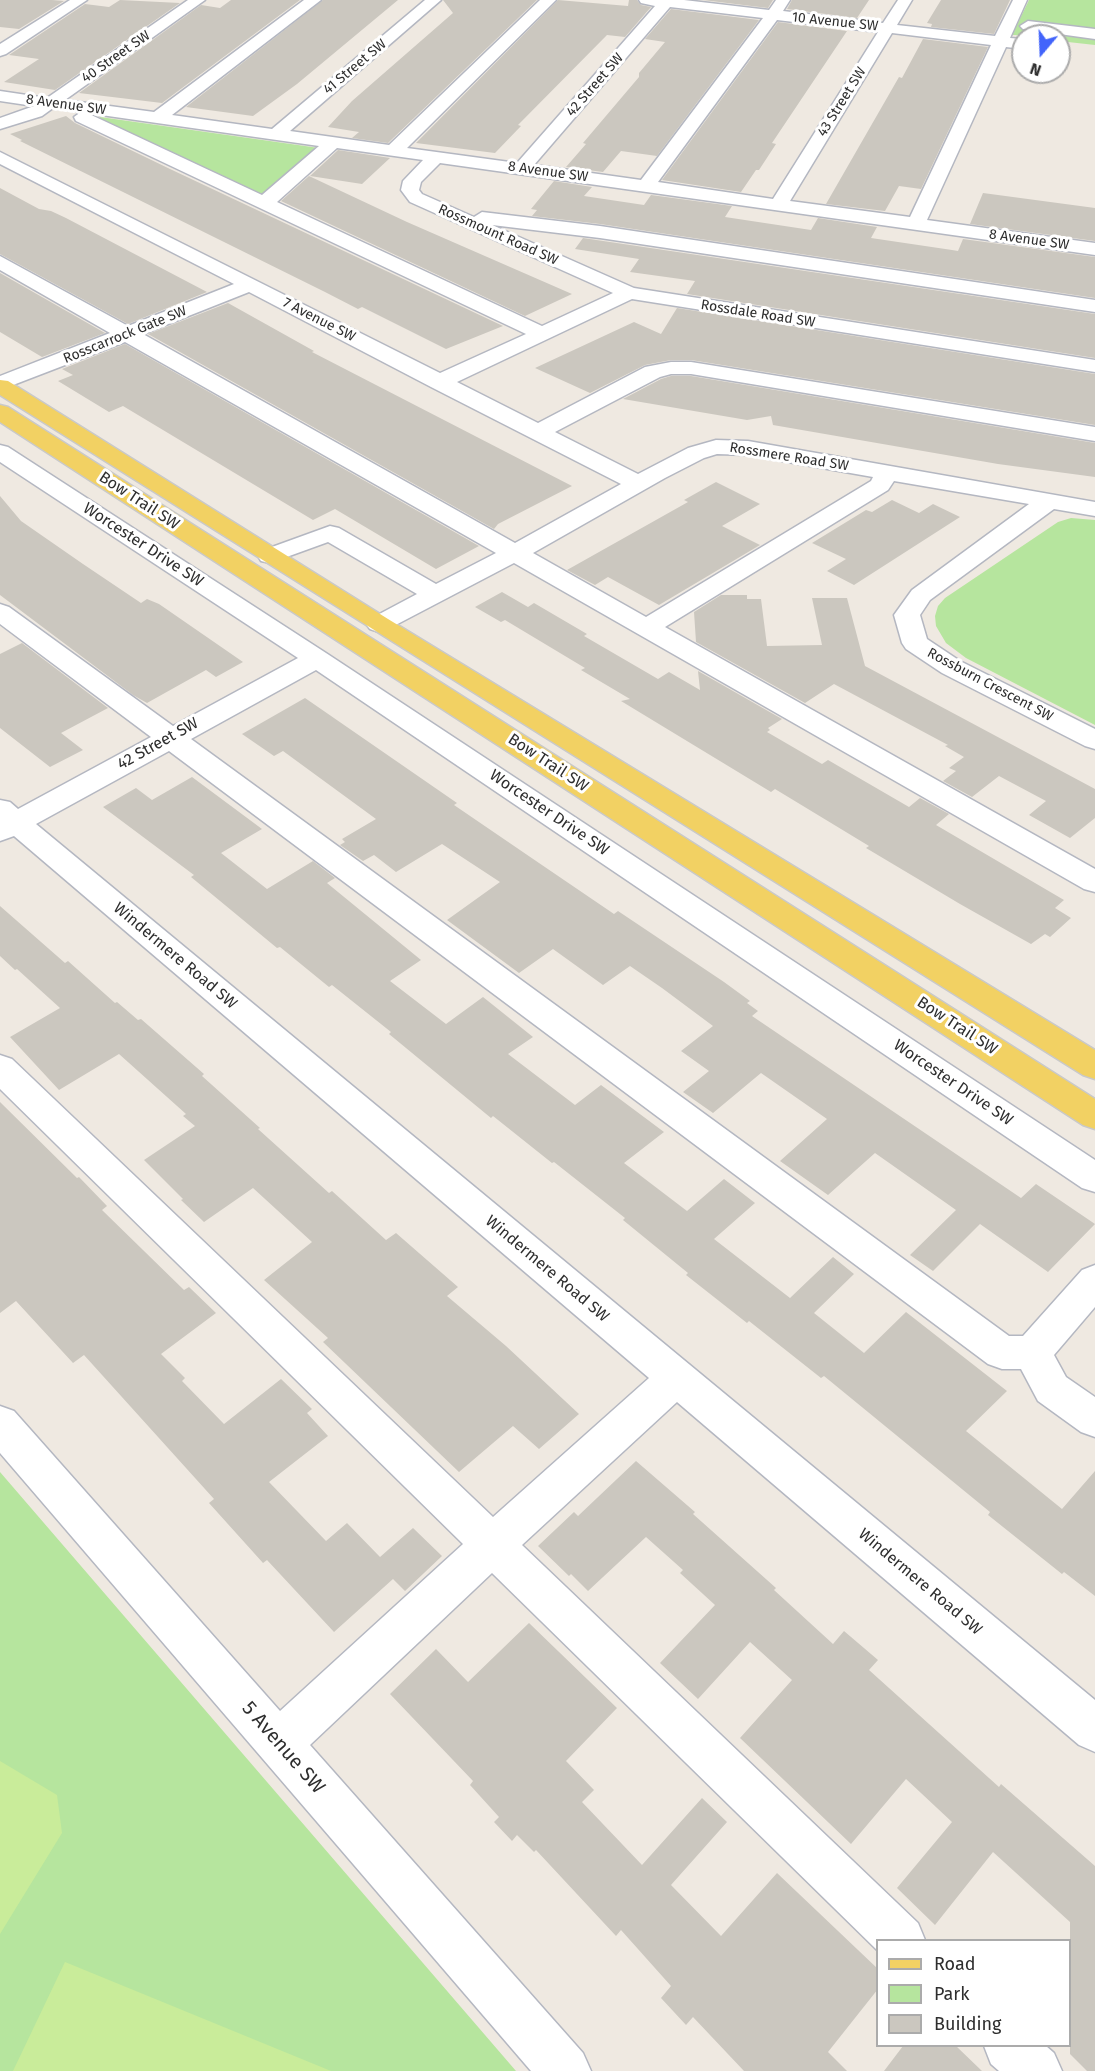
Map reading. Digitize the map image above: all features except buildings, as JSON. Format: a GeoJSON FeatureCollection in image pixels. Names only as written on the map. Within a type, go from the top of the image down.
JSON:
{"type":"FeatureCollection","features":[{"type":"Feature","properties":{"kind":"main road","name":"Bow Trail SW"},"geometry":{"type":"LineString","coordinates":[[0,385],[379,624],[1095,1066]]}},
{"type":"Feature","properties":{"kind":"main road","name":"Bow Trail SW"},"geometry":{"type":"LineString","coordinates":[[0,412],[1095,1116]]}},
{"type":"Feature","properties":{"kind":"street"},"geometry":{"type":"LineString","coordinates":[[0,51],[80,0]]}},
{"type":"Feature","properties":{"kind":"street","name":"40 Street SW"},"geometry":{"type":"LineString","coordinates":[[0,124],[36,112],[51,103],[198,0]]}},
{"type":"Feature","properties":{"kind":"street"},"geometry":{"type":"LineString","coordinates":[[157,118],[314,0]]}},
{"type":"Feature","properties":{"kind":"street","name":"41 Street SW"},"geometry":{"type":"LineString","coordinates":[[276,134],[434,0]]}},
{"type":"Feature","properties":{"kind":"street"},"geometry":{"type":"LineString","coordinates":[[393,151],[549,0]]}},
{"type":"Feature","properties":{"kind":"street","name":"10 Avenue SW"},"geometry":{"type":"LineString","coordinates":[[646,0],[1011,42]]}},
{"type":"Feature","properties":{"kind":"street"},"geometry":{"type":"LineString","coordinates":[[646,186],[784,0]]}},
{"type":"Feature","properties":{"kind":"street","name":"43 Street SW"},"geometry":{"type":"LineString","coordinates":[[779,204],[905,0]]}},
{"type":"Feature","properties":{"kind":"street"},"geometry":{"type":"LineString","coordinates":[[916,224],[1020,0]]}},
{"type":"Feature","properties":{"kind":"street","name":"42 Street SW"},"geometry":{"type":"LineString","coordinates":[[521,169],[667,1]]}},
{"type":"Feature","properties":{"kind":"street"},"geometry":{"type":"LineString","coordinates":[[1071,31],[1095,34]]}},
{"type":"Feature","properties":{"kind":"street","name":"8 Avenue SW"},"geometry":{"type":"LineString","coordinates":[[0,96],[1095,249]]}},
{"type":"Feature","properties":{"kind":"street"},"geometry":{"type":"LineString","coordinates":[[90,109],[81,117],[541,333]]}},
{"type":"Feature","properties":{"kind":"street"},"geometry":{"type":"LineString","coordinates":[[264,203],[334,142]]}},
{"type":"Feature","properties":{"kind":"street","name":"7 Avenue SW"},"geometry":{"type":"LineString","coordinates":[[0,157],[638,483]]}},
{"type":"Feature","properties":{"kind":"street","name":"Rossmount Road SW"},"geometry":{"type":"LineString","coordinates":[[436,157],[412,181],[410,190],[422,202],[629,293]]}},
{"type":"Feature","properties":{"kind":"street"},"geometry":{"type":"LineString","coordinates":[[454,216],[612,234],[1095,306]]}},
{"type":"Feature","properties":{"kind":"street"},"geometry":{"type":"LineString","coordinates":[[0,262],[1095,882]]}},
{"type":"Feature","properties":{"kind":"street","name":"Rosscarrock Gate SW"},"geometry":{"type":"LineString","coordinates":[[0,385],[250,285]]}},
{"type":"Feature","properties":{"kind":"street"},"geometry":{"type":"LineString","coordinates":[[439,382],[629,293]]}},
{"type":"Feature","properties":{"kind":"street","name":"Rossdale Road SW"},"geometry":{"type":"LineString","coordinates":[[629,293],[1095,366]]}},
{"type":"Feature","properties":{"kind":"street"},"geometry":{"type":"LineString","coordinates":[[537,432],[653,372],[671,368],[692,368],[1095,434]]}},
{"type":"Feature","properties":{"kind":"street","name":"Rossmere Road SW"},"geometry":{"type":"LineString","coordinates":[[379,624],[515,554],[638,483],[696,453],[726,447],[748,448],[1095,509]]}},
{"type":"Feature","properties":{"kind":"street","name":"Worcester Drive SW"},"geometry":{"type":"LineString","coordinates":[[0,452],[317,659],[1095,1178]]}},
{"type":"Feature","properties":{"kind":"street"},"geometry":{"type":"LineString","coordinates":[[646,628],[880,485],[886,473]]}},
{"type":"Feature","properties":{"kind":"street","name":"Rossburn Crescent SW"},"geometry":{"type":"LineString","coordinates":[[1049,501],[921,595],[907,615],[915,643],[951,667],[1095,740]]}},
{"type":"Feature","properties":{"kind":"street"},"geometry":{"type":"LineString","coordinates":[[270,556],[330,533],[436,595]]}},
{"type":"Feature","properties":{"kind":"street"},"geometry":{"type":"LineString","coordinates":[[0,612],[1002,1352],[1032,1353]]}},
{"type":"Feature","properties":{"kind":"street","name":"42 Street SW"},"geometry":{"type":"LineString","coordinates":[[5,821],[317,659]]}},
{"type":"Feature","properties":{"kind":"street","name":"Windermere Road SW"},"geometry":{"type":"LineString","coordinates":[[5,821],[677,1378],[1095,1729]]}},
{"type":"Feature","properties":{"kind":"street"},"geometry":{"type":"LineString","coordinates":[[0,1068],[899,1939]]}},
{"type":"Feature","properties":{"kind":"street"},"geometry":{"type":"LineString","coordinates":[[1032,1353],[1090,1286]]}},
{"type":"Feature","properties":{"kind":"street"},"geometry":{"type":"LineString","coordinates":[[1032,1353],[1052,1389],[1095,1419]]}},
{"type":"Feature","properties":{"kind":"street"},"geometry":{"type":"LineString","coordinates":[[279,1743],[492,1545],[677,1378]]}},
{"type":"Feature","properties":{"kind":"street","name":"5 Avenue SW"},"geometry":{"type":"LineString","coordinates":[[0,1424],[565,2071]]}},
{"type":"Feature","properties":{"kind":"street"},"geometry":{"type":"LineString","coordinates":[[1010,2047],[1035,2071]]}},
{"type":"Feature","properties":{"kind":"green space"},"geometry":{"type":"Polygon","coordinates":[[[1029,0],[1095,0],[1095,45],[1071,42],[1071,24],[1017,24],[1029,0]]]}},
{"type":"Feature","properties":{"kind":"green space"},"geometry":{"type":"Polygon","coordinates":[[[100,117],[319,148],[263,195],[254,194],[99,120],[100,117]]]}},
{"type":"Feature","properties":{"kind":"green space"},"geometry":{"type":"Polygon","coordinates":[[[1071,518],[1095,520],[1095,725],[966,658],[946,643],[936,626],[935,616],[938,606],[945,598],[1058,522],[1071,518]]]}},
{"type":"Feature","properties":{"kind":"green space"},"geometry":{"type":"Polygon","coordinates":[[[0,1472],[516,2071],[0,2071],[0,1472]]]}},
{"type":"Feature","properties":{"kind":"green space"},"geometry":{"type":"Polygon","coordinates":[[[0,1761],[57,1795],[62,1833],[0,1934],[0,1761]]]}},
{"type":"Feature","properties":{"kind":"green space"},"geometry":{"type":"Polygon","coordinates":[[[65,1962],[331,2071],[13,2071],[65,1962]]]}}]}
